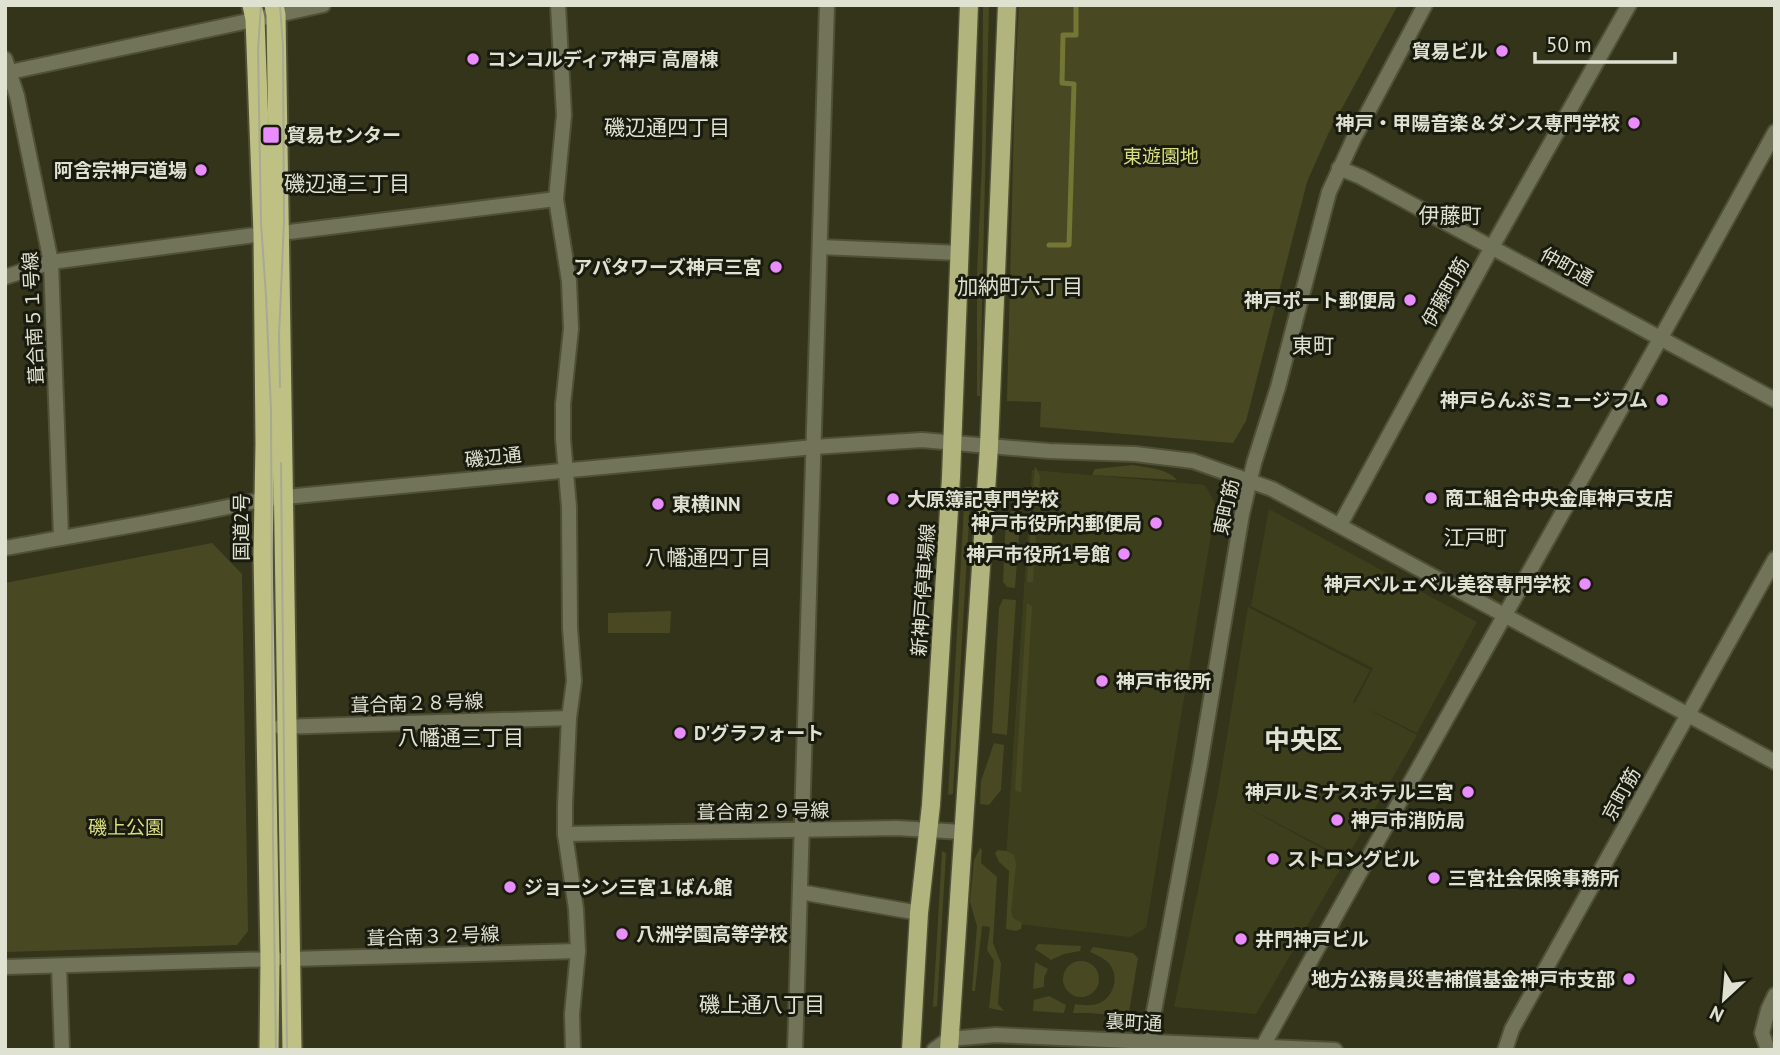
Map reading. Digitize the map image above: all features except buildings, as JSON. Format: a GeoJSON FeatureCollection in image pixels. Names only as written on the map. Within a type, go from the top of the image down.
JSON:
{"type":"FeatureCollection","features":[{"type":"Feature","properties":{"kind":"highway","name":"国道2号"},"geometry":{"type":"LineString","coordinates":[[269,1050],[280,959],[288,726],[274,498],[271,234],[275,10]]}},
{"type":"Feature","properties":{"kind":"highway","name":"国道2号"},"geometry":{"type":"LineString","coordinates":[[253,12],[271,234]]}},
{"type":"Feature","properties":{"kind":"highway","name":"国道2号"},"geometry":{"type":"LineString","coordinates":[[274,498],[263,554],[267,728],[280,959],[292,1050]]}},
{"type":"Feature","properties":{"kind":"main road","name":"新神戸停車場線"},"geometry":{"type":"LineString","coordinates":[[911,1050],[953,443],[969,5]]}},
{"type":"Feature","properties":{"kind":"main road"},"geometry":{"type":"LineString","coordinates":[[944,1046],[989,446],[1007,5]]}},
{"type":"Feature","properties":{"kind":"street"},"geometry":{"type":"LineString","coordinates":[[8,66],[253,12],[323,5]]}},
{"type":"Feature","properties":{"kind":"street"},"geometry":{"type":"LineString","coordinates":[[558,5],[564,116],[556,199],[569,281],[571,329],[563,404],[574,681],[569,718],[565,804],[565,834],[576,909],[578,951],[572,1014],[573,1050]]}},
{"type":"Feature","properties":{"kind":"street"},"geometry":{"type":"LineString","coordinates":[[795,1050],[827,5]]}},
{"type":"Feature","properties":{"kind":"street","name":"東町筋"},"geometry":{"type":"LineString","coordinates":[[1150,1042],[1250,481],[1278,387],[1329,192],[1425,5]]}},
{"type":"Feature","properties":{"kind":"street","name":"伊藤町筋"},"geometry":{"type":"LineString","coordinates":[[1340,525],[1492,247],[1629,5]]}},
{"type":"Feature","properties":{"kind":"street","name":"葺合南５１号線"},"geometry":{"type":"LineString","coordinates":[[8,66],[51,262],[61,537]]}},
{"type":"Feature","properties":{"kind":"street"},"geometry":{"type":"LineString","coordinates":[[1263,1046],[1775,132]]}},
{"type":"Feature","properties":{"kind":"street","name":"仲町通"},"geometry":{"type":"LineString","coordinates":[[1339,168],[1361,177],[1775,400]]}},
{"type":"Feature","properties":{"kind":"street"},"geometry":{"type":"LineString","coordinates":[[5,278],[51,262],[556,199]]}},
{"type":"Feature","properties":{"kind":"street"},"geometry":{"type":"LineString","coordinates":[[820,247],[960,253]]}},
{"type":"Feature","properties":{"kind":"street","name":"磯辺通"},"geometry":{"type":"LineString","coordinates":[[5,548],[274,498],[814,447],[922,440],[1049,451],[1135,454],[1193,461],[1272,489],[1775,761]]}},
{"type":"Feature","properties":{"kind":"street","name":"京町筋"},"geometry":{"type":"LineString","coordinates":[[1505,1050],[1512,1029],[1775,559]]}},
{"type":"Feature","properties":{"kind":"street","name":"葺合南２８号線"},"geometry":{"type":"LineString","coordinates":[[267,728],[569,718]]}},
{"type":"Feature","properties":{"kind":"street","name":"葺合南２９号線"},"geometry":{"type":"LineString","coordinates":[[565,834],[897,828],[962,832]]}},
{"type":"Feature","properties":{"kind":"street"},"geometry":{"type":"LineString","coordinates":[[800,892],[919,913]]}},
{"type":"Feature","properties":{"kind":"street","name":"葺合南３２号線"},"geometry":{"type":"LineString","coordinates":[[5,967],[578,951]]}},
{"type":"Feature","properties":{"kind":"street"},"geometry":{"type":"LineString","coordinates":[[59,966],[62,1050]]}},
{"type":"Feature","properties":{"kind":"street"},"geometry":{"type":"LineString","coordinates":[[1768,1050],[1762,1033],[1775,995]]}},
{"type":"Feature","properties":{"kind":"street","name":"裏町通"},"geometry":{"type":"LineString","coordinates":[[944,1046],[996,1035],[1120,1045],[1150,1042],[1335,1050]]}},
{"type":"Feature","properties":{"kind":"shaded area","name":"神戸市役所"},"geometry":{"type":"Polygon","coordinates":[[[1032,470],[1205,485],[1216,505],[1146,928],[1130,937],[1009,923],[1013,863],[1006,858],[1032,470]]]}},
{"type":"Feature","properties":{"kind":"shaded area"},"geometry":{"type":"Polygon","coordinates":[[[1269,509],[1477,622],[1417,733],[1358,704],[1417,735],[1346,859],[1235,801],[1345,861],[1256,1014],[1174,1007],[1218,792],[1248,607],[1370,670],[1353,702],[1355,703],[1373,668],[1251,606],[1269,509]]]}},
{"type":"Feature","properties":{"kind":"green space"},"geometry":{"type":"Polygon","coordinates":[[[983,5],[989,5],[980,396],[977,396],[977,274],[982,161],[983,5]]]}},
{"type":"Feature","properties":{"kind":"green space","name":"東遊園地"},"geometry":{"type":"Polygon","coordinates":[[[1019,5],[1398,5],[1329,132],[1307,182],[1246,421],[1233,443],[1040,427],[1041,402],[1007,401],[1019,5]]]}},
{"type":"Feature","properties":{"kind":"green space"},"geometry":{"type":"Polygon","coordinates":[[[1133,465],[1162,471],[1177,480],[1092,475],[1095,469],[1133,465]]]}},
{"type":"Feature","properties":{"kind":"green space"},"geometry":{"type":"Polygon","coordinates":[[[1035,466],[1040,476],[1038,507],[1032,506],[1035,466]]]}},
{"type":"Feature","properties":{"kind":"green space"},"geometry":{"type":"Polygon","coordinates":[[[965,487],[971,487],[953,794],[948,795],[965,487]]]}},
{"type":"Feature","properties":{"kind":"green space"},"geometry":{"type":"Polygon","coordinates":[[[1013,510],[1021,510],[1015,588],[1007,587],[1003,582],[1006,515],[1013,510]]]}},
{"type":"Feature","properties":{"kind":"green space"},"geometry":{"type":"Polygon","coordinates":[[[1031,520],[1037,520],[1033,582],[1027,582],[1031,520]]]}},
{"type":"Feature","properties":{"kind":"green space","name":"磯上公園"},"geometry":{"type":"Polygon","coordinates":[[[212,543],[242,574],[248,931],[237,945],[5,952],[5,583],[212,543]]]}},
{"type":"Feature","properties":{"kind":"green space"},"geometry":{"type":"Polygon","coordinates":[[[1003,599],[1016,600],[1007,735],[992,733],[999,608],[1003,599]]]}},
{"type":"Feature","properties":{"kind":"green space"},"geometry":{"type":"Polygon","coordinates":[[[1027,603],[1032,606],[1021,793],[1015,790],[1027,603]]]}},
{"type":"Feature","properties":{"kind":"green space"},"geometry":{"type":"Polygon","coordinates":[[[671,611],[670,633],[608,633],[608,613],[671,611]]]}},
{"type":"Feature","properties":{"kind":"green space"},"geometry":{"type":"Polygon","coordinates":[[[994,743],[1004,745],[1001,790],[989,805],[980,804],[981,781],[994,743]]]}},
{"type":"Feature","properties":{"kind":"green space"},"geometry":{"type":"Polygon","coordinates":[[[980,848],[981,863],[997,877],[993,943],[1001,963],[998,1004],[1004,1011],[989,1008],[994,961],[987,950],[990,927],[982,926],[975,991],[972,991],[977,926],[970,902],[974,860],[980,848]]]}},
{"type":"Feature","properties":{"kind":"green space"},"geometry":{"type":"Polygon","coordinates":[[[998,850],[1014,855],[1016,864],[1011,912],[1013,918],[1022,923],[1021,929],[1016,931],[1006,929],[1009,871],[999,862],[995,853],[998,850]]]}},
{"type":"Feature","properties":{"kind":"green space"},"geometry":{"type":"Polygon","coordinates":[[[942,851],[946,853],[937,1006],[933,1007],[942,851]]]}},
{"type":"Feature","properties":{"kind":"green space"},"geometry":{"type":"Polygon","coordinates":[[[1038,944],[1081,946],[1080,951],[1051,960],[1035,949],[1038,944]]]}},
{"type":"Feature","properties":{"kind":"green space"},"geometry":{"type":"Polygon","coordinates":[[[1093,947],[1133,953],[1138,958],[1129,1012],[1124,1016],[1073,1013],[1075,1004],[1092,1005],[1103,1001],[1109,996],[1114,984],[1115,977],[1110,965],[1090,952],[1093,947]]]}},
{"type":"Feature","properties":{"kind":"green space"},"geometry":{"type":"Polygon","coordinates":[[[1081,961],[1094,966],[1099,979],[1094,992],[1081,997],[1068,992],[1063,979],[1068,966],[1081,961]]]}},
{"type":"Feature","properties":{"kind":"green space"},"geometry":{"type":"Polygon","coordinates":[[[1035,962],[1048,969],[1044,987],[1033,989],[1035,962]]]}},
{"type":"Feature","properties":{"kind":"green space"},"geometry":{"type":"Polygon","coordinates":[[[1049,996],[1066,1005],[1064,1013],[1033,1011],[1034,1000],[1049,996]]]}},
{"type":"Feature","properties":{"kind":"waterway"},"geometry":{"type":"LineString","coordinates":[[1049,245],[1069,245],[1074,84],[1062,83],[1063,35],[1076,35],[1076,5]]}},
{"type":"Feature","properties":{"kind":"tram line"},"geometry":{"type":"LineString","coordinates":[[261,5],[258,50],[261,223],[271,410],[276,1050]]}},
{"type":"Feature","properties":{"kind":"tram line"},"geometry":{"type":"LineString","coordinates":[[280,5],[283,47],[284,221],[279,336],[280,387]]}},
{"type":"Feature","properties":{"kind":"tram line"},"geometry":{"type":"LineString","coordinates":[[281,463],[287,1050]]}},
{"type":"Feature","properties":{"kind":"place","name":"貿易ビル"},"geometry":{"type":"Point","coordinates":[1502,51]}},
{"type":"Feature","properties":{"kind":"place","name":"コンコルディア神戸 高層棟"},"geometry":{"type":"Point","coordinates":[473,59]}},
{"type":"Feature","properties":{"kind":"place","name":"神戸・甲陽音楽＆ダンス専門学校"},"geometry":{"type":"Point","coordinates":[1634,123]}},
{"type":"Feature","properties":{"kind":"place","name":"貿易センター"},"geometry":{"type":"Point","coordinates":[271,135]}},
{"type":"Feature","properties":{"kind":"place","name":"阿含宗神戸道場"},"geometry":{"type":"Point","coordinates":[201,170]}},
{"type":"Feature","properties":{"kind":"place","name":"アパタワーズ神戸三宮"},"geometry":{"type":"Point","coordinates":[776,267]}},
{"type":"Feature","properties":{"kind":"place","name":"神戸ポート郵便局"},"geometry":{"type":"Point","coordinates":[1410,300]}},
{"type":"Feature","properties":{"kind":"place","name":"神戸らんぷミュージフム"},"geometry":{"type":"Point","coordinates":[1662,400]}},
{"type":"Feature","properties":{"kind":"place","name":"商工組合中央金庫神戸支店"},"geometry":{"type":"Point","coordinates":[1431,498]}},
{"type":"Feature","properties":{"kind":"place","name":"大原簿記専門学校"},"geometry":{"type":"Point","coordinates":[893,499]}},
{"type":"Feature","properties":{"kind":"place","name":"東横INN"},"geometry":{"type":"Point","coordinates":[658,504]}},
{"type":"Feature","properties":{"kind":"place","name":"神戸市役所内郵便局"},"geometry":{"type":"Point","coordinates":[1156,523]}},
{"type":"Feature","properties":{"kind":"place","name":"神戸市役所1号館"},"geometry":{"type":"Point","coordinates":[1124,554]}},
{"type":"Feature","properties":{"kind":"place","name":"神戸ベルェベル美容専門学校"},"geometry":{"type":"Point","coordinates":[1585,584]}},
{"type":"Feature","properties":{"kind":"place","name":"神戸市役所"},"geometry":{"type":"Point","coordinates":[1102,681]}},
{"type":"Feature","properties":{"kind":"place","name":"D'グラフォート"},"geometry":{"type":"Point","coordinates":[680,733]}},
{"type":"Feature","properties":{"kind":"place","name":"神戸ルミナスホテル三宮"},"geometry":{"type":"Point","coordinates":[1468,792]}},
{"type":"Feature","properties":{"kind":"place","name":"神戸市消防局"},"geometry":{"type":"Point","coordinates":[1337,820]}},
{"type":"Feature","properties":{"kind":"place","name":"ストロングビル"},"geometry":{"type":"Point","coordinates":[1273,859]}},
{"type":"Feature","properties":{"kind":"place","name":"三宮社会保険事務所"},"geometry":{"type":"Point","coordinates":[1434,878]}},
{"type":"Feature","properties":{"kind":"place","name":"ジョーシン三宮１ばん館"},"geometry":{"type":"Point","coordinates":[510,887]}},
{"type":"Feature","properties":{"kind":"place","name":"八洲学園高等学校"},"geometry":{"type":"Point","coordinates":[622,934]}},
{"type":"Feature","properties":{"kind":"place","name":"井門神戸ビル"},"geometry":{"type":"Point","coordinates":[1241,939]}},
{"type":"Feature","properties":{"kind":"place","name":"地方公務員災害補償基金神戸市支部"},"geometry":{"type":"Point","coordinates":[1629,979]}},
{"type":"Feature","properties":{"kind":"district","name":"磯辺通四丁目"},"geometry":{"type":"Point","coordinates":[667,128]}},
{"type":"Feature","properties":{"kind":"district","name":"磯辺通三丁目"},"geometry":{"type":"Point","coordinates":[347,184]}},
{"type":"Feature","properties":{"kind":"district","name":"伊藤町"},"geometry":{"type":"Point","coordinates":[1450,216]}},
{"type":"Feature","properties":{"kind":"district","name":"加納町六丁目"},"geometry":{"type":"Point","coordinates":[1020,287]}},
{"type":"Feature","properties":{"kind":"district","name":"東町"},"geometry":{"type":"Point","coordinates":[1313,346]}},
{"type":"Feature","properties":{"kind":"district","name":"江戸町"},"geometry":{"type":"Point","coordinates":[1475,538]}},
{"type":"Feature","properties":{"kind":"district","name":"八幡通四丁目"},"geometry":{"type":"Point","coordinates":[708,558]}},
{"type":"Feature","properties":{"kind":"district","name":"八幡通三丁目"},"geometry":{"type":"Point","coordinates":[461,738]}},
{"type":"Feature","properties":{"kind":"district","name":"中央区"},"geometry":{"type":"Point","coordinates":[1303,740]}},
{"type":"Feature","properties":{"kind":"district","name":"磯上通八丁目"},"geometry":{"type":"Point","coordinates":[762,1005]}}]}
